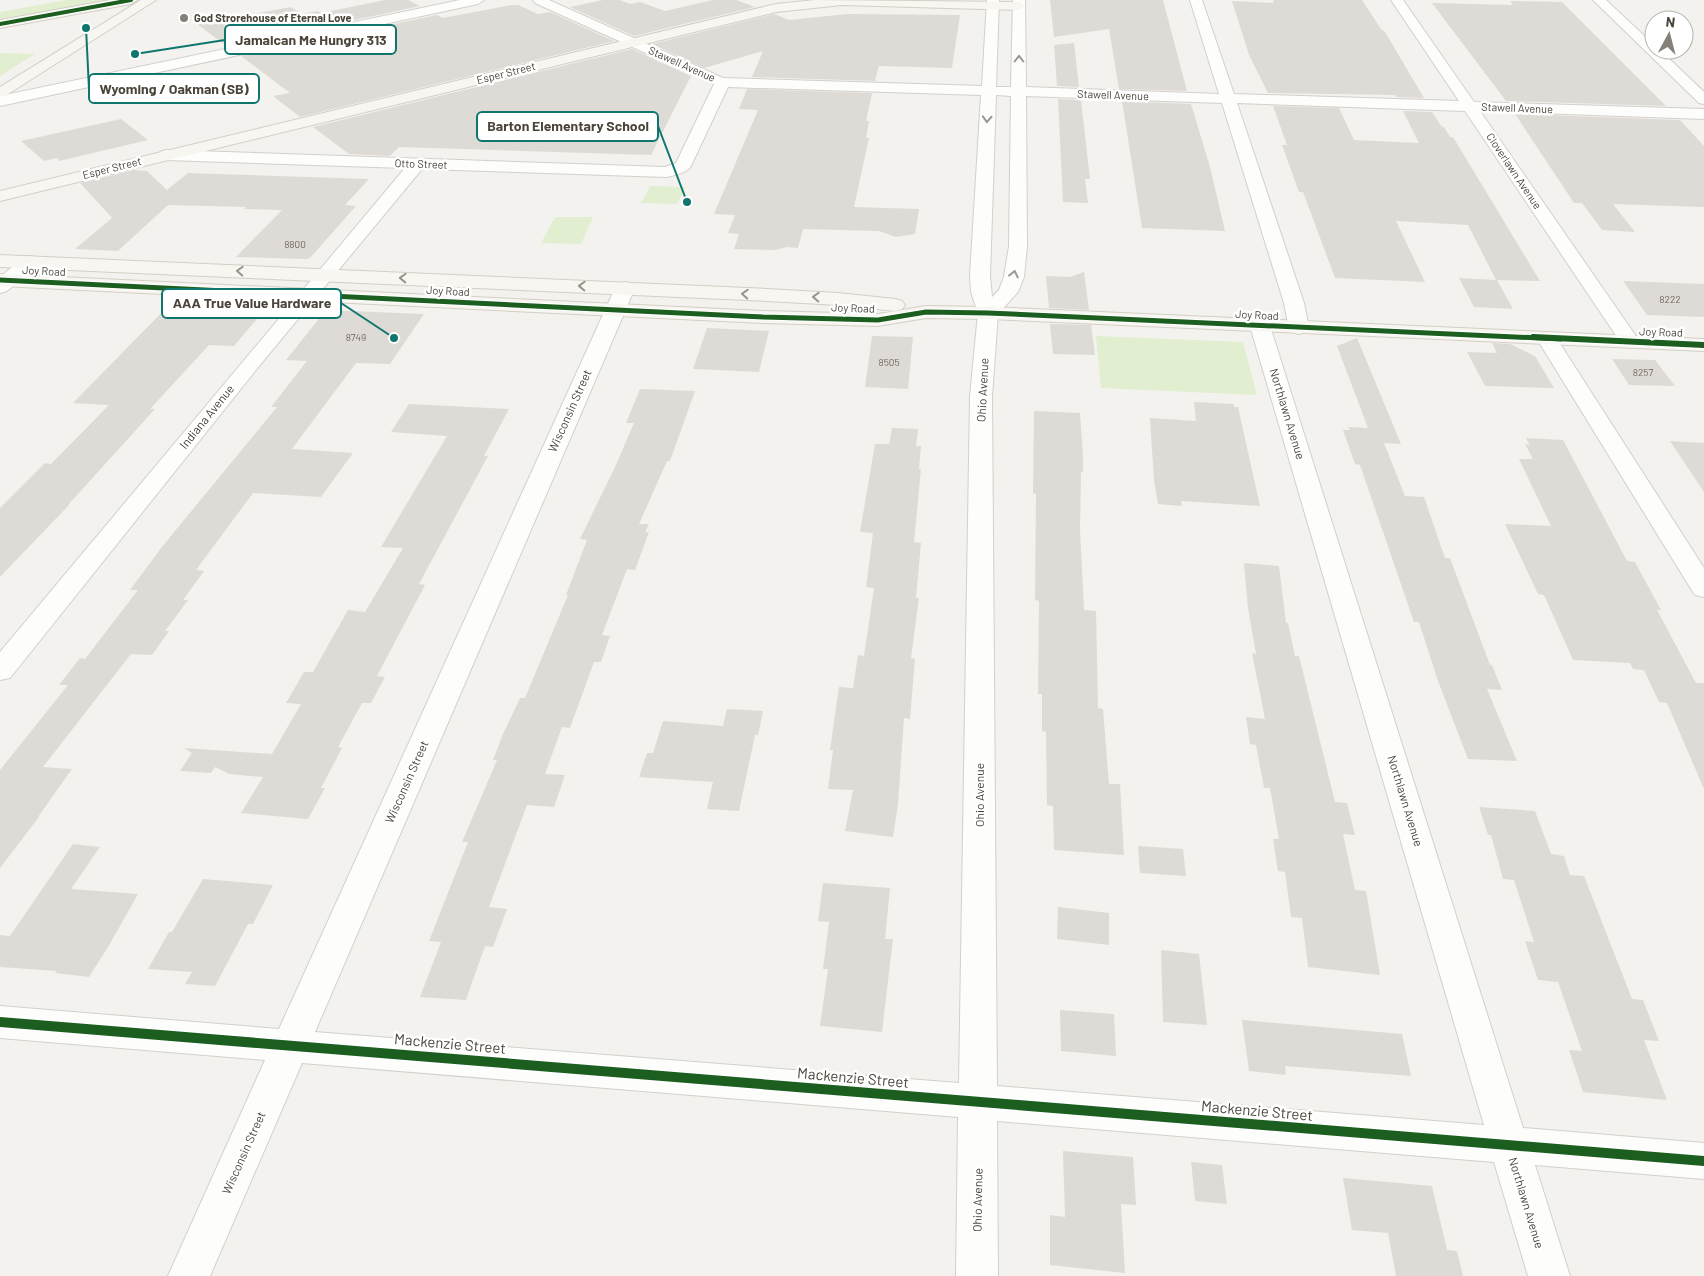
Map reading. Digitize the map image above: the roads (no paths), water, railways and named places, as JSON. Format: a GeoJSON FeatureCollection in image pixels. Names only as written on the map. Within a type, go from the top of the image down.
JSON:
{"type":"FeatureCollection","features":[{"type":"Feature","properties":{"kind":"street"},"geometry":{"type":"LineString","coordinates":[[0,24],[131,0]]}},
{"type":"Feature","properties":{"kind":"street"},"geometry":{"type":"LineString","coordinates":[[0,93],[150,0]]}},
{"type":"Feature","properties":{"kind":"street"},"geometry":{"type":"LineString","coordinates":[[0,101],[478,0]]}},
{"type":"Feature","properties":{"kind":"street","name":"Stawell Avenue"},"geometry":{"type":"LineString","coordinates":[[539,0],[720,82],[1704,114]]}},
{"type":"Feature","properties":{"kind":"street"},"geometry":{"type":"LineString","coordinates":[[1196,0],[1226,99],[1294,303],[1299,328]]}},
{"type":"Feature","properties":{"kind":"street","name":"Cloverlawn Avenue"},"geometry":{"type":"LineString","coordinates":[[1397,0],[1630,342]]}},
{"type":"Feature","properties":{"kind":"street"},"geometry":{"type":"LineString","coordinates":[[1599,0],[1704,100]]}},
{"type":"Feature","properties":{"kind":"street","name":"Esper Street"},"geometry":{"type":"LineString","coordinates":[[0,196],[763,11],[813,3],[862,1],[1019,3]]}},
{"type":"Feature","properties":{"kind":"street","name":"Ohio Avenue"},"geometry":{"type":"LineString","coordinates":[[977,1276],[981,392],[988,313],[981,292],[980,276],[993,2]]}},
{"type":"Feature","properties":{"kind":"street"},"geometry":{"type":"LineString","coordinates":[[988,313],[1008,292],[1014,277],[1018,246],[1019,3]]}},
{"type":"Feature","properties":{"kind":"street","name":"Otto Street"},"geometry":{"type":"LineString","coordinates":[[166,155],[655,173],[676,170],[683,166],[721,86],[720,82]]}},
{"type":"Feature","properties":{"kind":"street","name":"Indiana Avenue"},"geometry":{"type":"LineString","coordinates":[[0,671],[306,296],[417,164]]}},
{"type":"Feature","properties":{"kind":"street"},"geometry":{"type":"LineString","coordinates":[[984,185],[1019,186]]}},
{"type":"Feature","properties":{"kind":"street","name":"Joy Road"},"geometry":{"type":"LineString","coordinates":[[0,261],[324,275],[878,320],[926,312],[988,313],[1704,345]]}},
{"type":"Feature","properties":{"kind":"street"},"geometry":{"type":"LineString","coordinates":[[3,282],[30,262]]}},
{"type":"Feature","properties":{"kind":"street","name":"Joy Road"},"geometry":{"type":"LineString","coordinates":[[3,282],[306,296],[620,299]]}},
{"type":"Feature","properties":{"kind":"street","name":"Wisconsin Street"},"geometry":{"type":"LineString","coordinates":[[189,1276],[620,299]]}},
{"type":"Feature","properties":{"kind":"street","name":"Northlawn Avenue"},"geometry":{"type":"LineString","coordinates":[[1260,326],[1549,1276]]}},
{"type":"Feature","properties":{"kind":"street"},"geometry":{"type":"LineString","coordinates":[[1547,339],[1704,589]]}},
{"type":"Feature","properties":{"kind":"street","name":"Mackenzie Street"},"geometry":{"type":"LineString","coordinates":[[0,1022],[1704,1161]]}},
{"type":"Feature","properties":{"kind":"place","name":"God Strorehouse of Eternal Love"},"geometry":{"type":"Point","coordinates":[184,18]}},
{"type":"Feature","properties":{"kind":"place","name":"Wyoming / Oakman (SB)"},"geometry":{"type":"Point","coordinates":[86,28]}},
{"type":"Feature","properties":{"kind":"place","name":"Jamaican Me Hungry 313"},"geometry":{"type":"Point","coordinates":[135,54]}},
{"type":"Feature","properties":{"kind":"place","name":"Barton Elementary School"},"geometry":{"type":"Point","coordinates":[687,202]}},
{"type":"Feature","properties":{"kind":"place","name":"AAA True Value Hardware"},"geometry":{"type":"Point","coordinates":[394,338]}}]}
